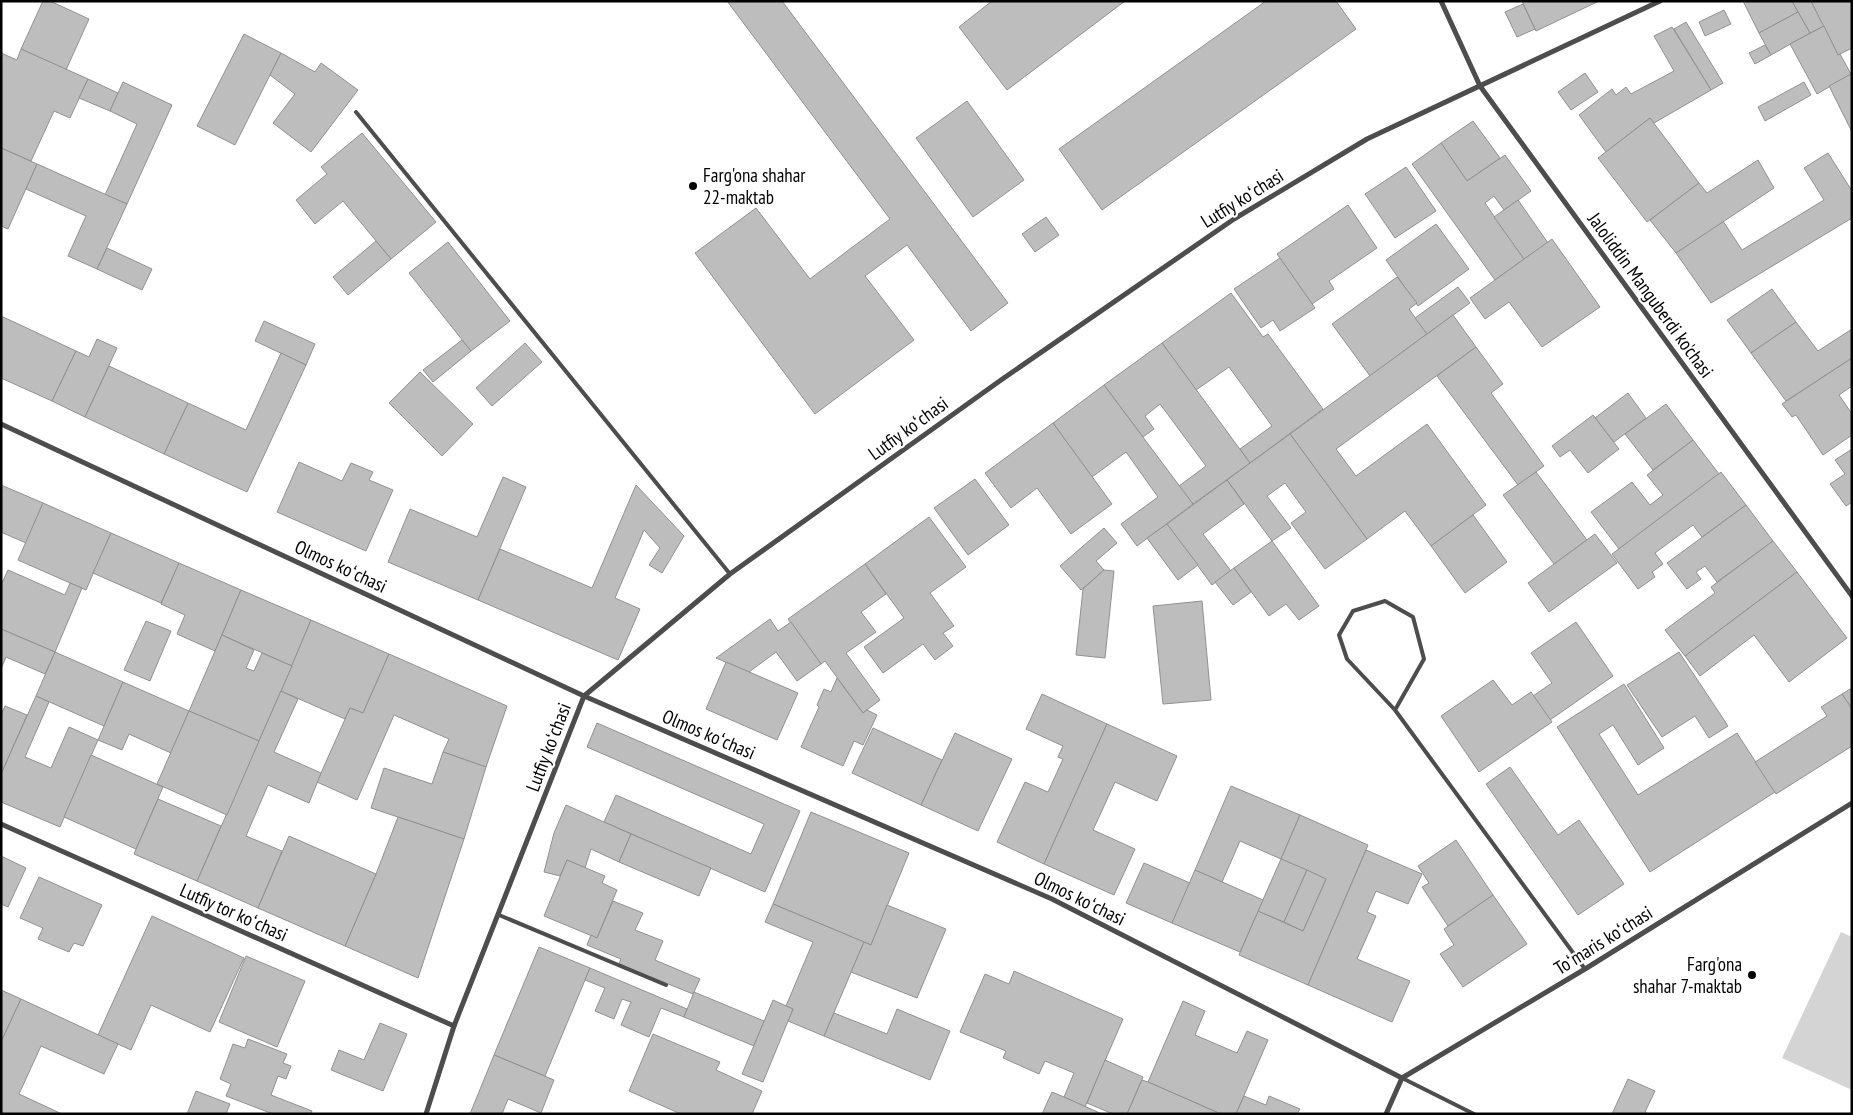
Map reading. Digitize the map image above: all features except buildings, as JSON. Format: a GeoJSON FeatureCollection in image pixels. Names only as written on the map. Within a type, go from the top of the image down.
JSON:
{"type":"FeatureCollection","features":[{"type":"Feature","properties":{"kind":"street","name":"Jaloliddin Manguberdi ko'chasi"},"geometry":{"type":"LineString","coordinates":[[1441,1],[1480,86],[1852,596]]}},
{"type":"Feature","properties":{"kind":"street","name":"Lutfiy koʻchasi"},"geometry":{"type":"LineString","coordinates":[[426,1114],[454,1026],[584,696],[730,574],[1000,380],[1234,219],[1367,139],[1660,1]]}},
{"type":"Feature","properties":{"kind":"street","name":"Olmos koʻchasi"},"geometry":{"type":"LineString","coordinates":[[1,424],[584,696],[1052,899],[1402,1078]]}},
{"type":"Feature","properties":{"kind":"street","name":"Toʻmaris koʻchasi"},"geometry":{"type":"LineString","coordinates":[[1402,1078],[1585,969],[1852,803]]}},
{"type":"Feature","properties":{"kind":"street","name":"Lutfiy tor koʻchasi"},"geometry":{"type":"LineString","coordinates":[[1,824],[454,1026]]}},
{"type":"Feature","properties":{"kind":"street"},"geometry":{"type":"LineString","coordinates":[[1386,1114],[1402,1078]]}},
{"type":"Feature","properties":{"kind":"lane"},"geometry":{"type":"LineString","coordinates":[[356,112],[730,574]]}},
{"type":"Feature","properties":{"kind":"lane"},"geometry":{"type":"LineString","coordinates":[[1395,710],[1424,659],[1413,617],[1385,601],[1353,611],[1339,635],[1347,659],[1395,710],[1585,969]]}},
{"type":"Feature","properties":{"kind":"lane"},"geometry":{"type":"LineString","coordinates":[[498,915],[666,985]]}},
{"type":"Feature","properties":{"kind":"lane"},"geometry":{"type":"LineString","coordinates":[[1402,1078],[1474,1114]]}},
{"type":"Feature","properties":{"kind":"shaded area"},"geometry":{"type":"Polygon","coordinates":[[[1841,932],[1852,937],[1852,1090],[1782,1058],[1841,932]]]}},
{"type":"Feature","properties":{"kind":"place","name":"Farg'ona shahar 22-maktab"},"geometry":{"type":"Point","coordinates":[693,186]}},
{"type":"Feature","properties":{"kind":"place","name":"Farg'ona shahar 7-maktab"},"geometry":{"type":"Point","coordinates":[1752,975]}}]}
